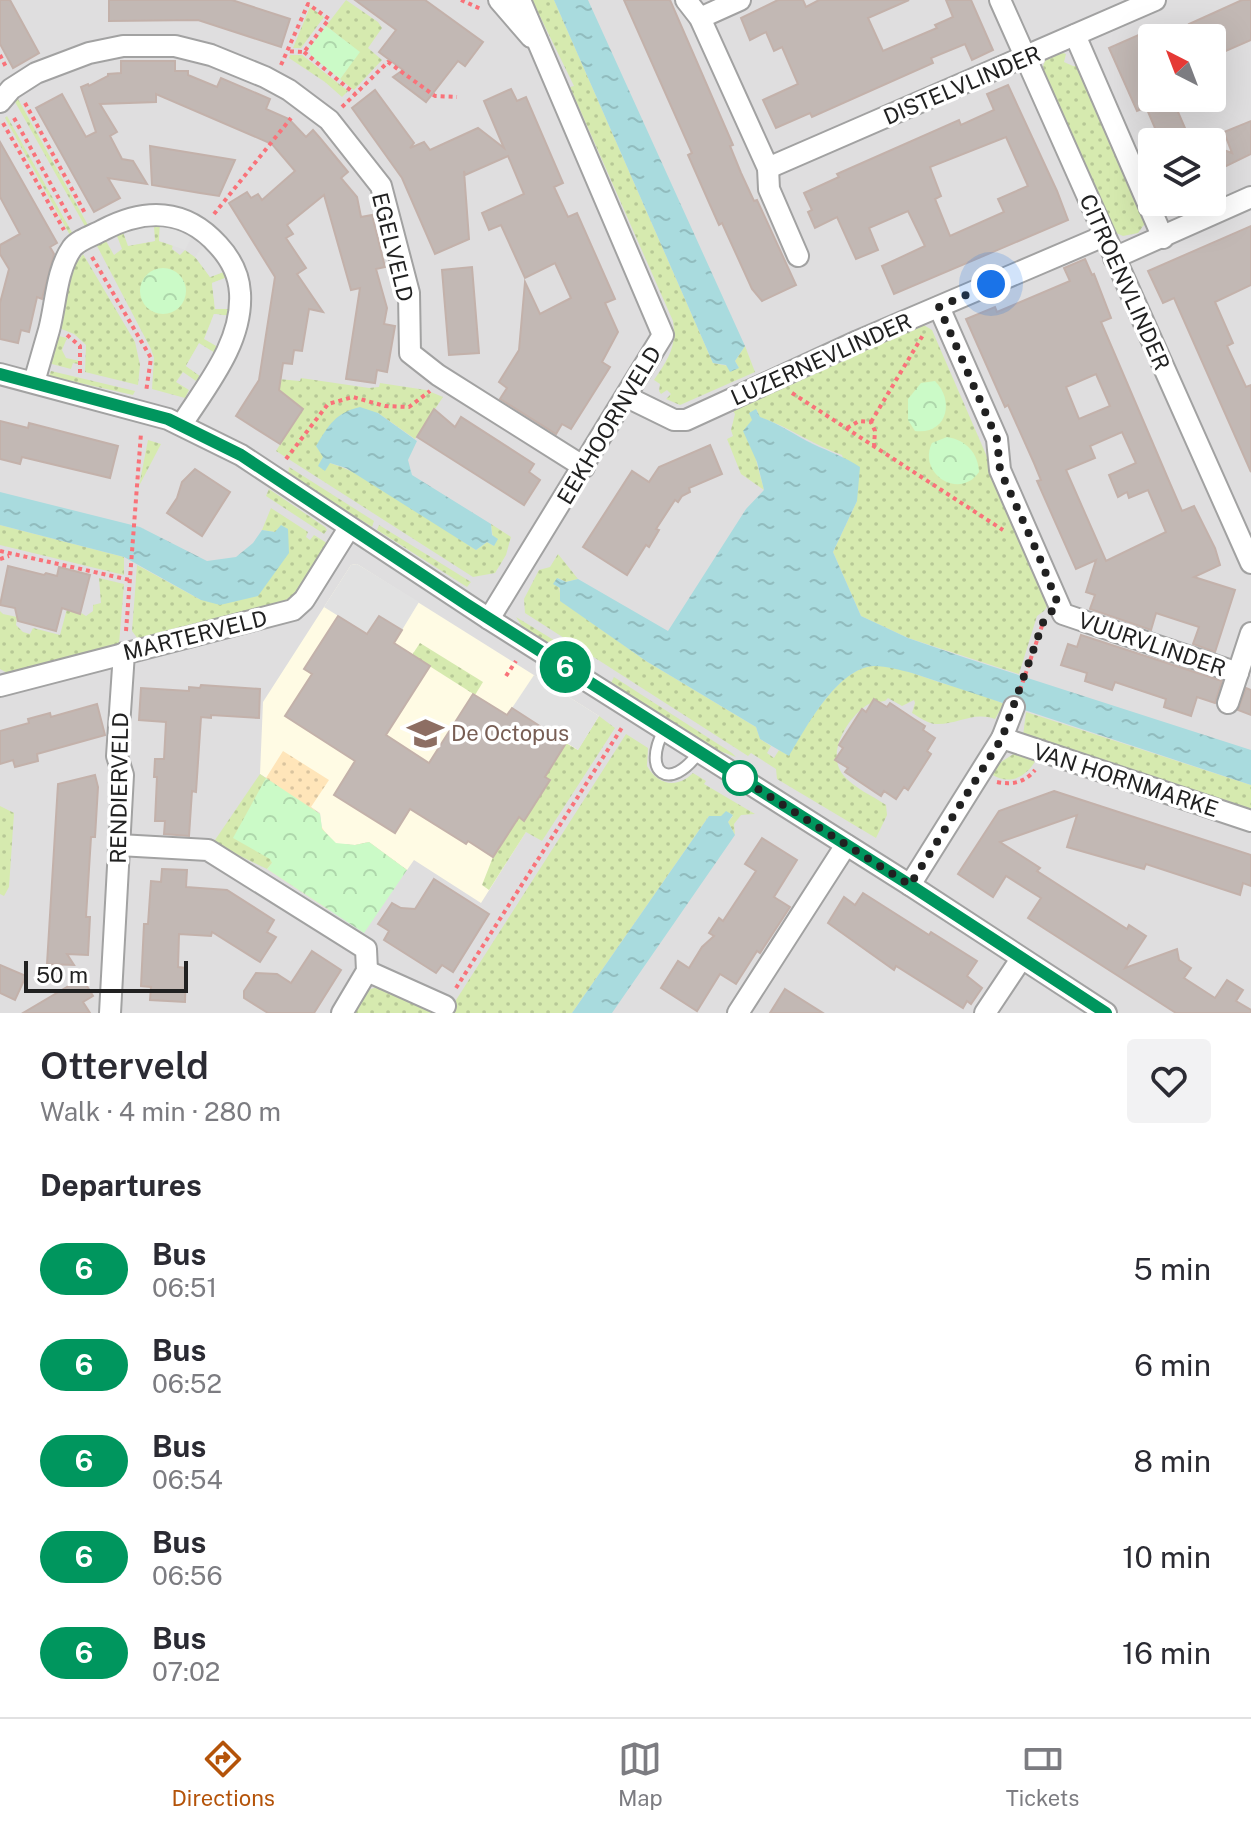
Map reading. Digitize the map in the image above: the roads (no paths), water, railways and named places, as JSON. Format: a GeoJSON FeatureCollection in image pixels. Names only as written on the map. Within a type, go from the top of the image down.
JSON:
{"type":"FeatureCollection","features":[{"type":"Feature","properties":{"kind":"street","name":"EEKHOORNVELD"},"geometry":{"type":"LineString","coordinates":[[499,0],[539,46]]}},
{"type":"Feature","properties":{"kind":"street","name":"EEKHOORNVELD"},"geometry":{"type":"LineString","coordinates":[[489,619],[663,335],[520,0]]}},
{"type":"Feature","properties":{"kind":"street"},"geometry":{"type":"LineString","coordinates":[[686,0],[700,18],[768,168],[769,189],[798,256]]}},
{"type":"Feature","properties":{"kind":"street"},"geometry":{"type":"LineString","coordinates":[[700,18],[740,0]]}},
{"type":"Feature","properties":{"kind":"street","name":"CITROENVLINDER"},"geometry":{"type":"LineString","coordinates":[[1000,0],[1251,563]]}},
{"type":"Feature","properties":{"kind":"street","name":"DISTELVLINDER"},"geometry":{"type":"LineString","coordinates":[[768,168],[1155,0]]}},
{"type":"Feature","properties":{"kind":"street"},"geometry":{"type":"LineString","coordinates":[[1075,35],[1163,238]]}},
{"type":"Feature","properties":{"kind":"street","name":"EGELVELD"},"geometry":{"type":"LineString","coordinates":[[0,102],[15,86],[36,73],[76,58],[123,46],[175,46],[199,52],[274,82],[304,100],[329,120],[381,186],[409,293],[410,353],[438,375],[584,467]]}},
{"type":"Feature","properties":{"kind":"street"},"geometry":{"type":"LineString","coordinates":[[1114,258],[1251,197]]}},
{"type":"Feature","properties":{"kind":"street"},"geometry":{"type":"LineString","coordinates":[[36,374],[63,268],[73,246],[118,222],[152,214],[177,217],[203,228],[229,257],[237,271],[240,294],[237,323],[229,347],[182,424]]}},
{"type":"Feature","properties":{"kind":"street","name":"LUZERNEVLINDER"},"geometry":{"type":"LineString","coordinates":[[627,397],[674,420],[686,420],[1104,236]]}},
{"type":"Feature","properties":{"kind":"street","name":"VUURVLINDER"},"geometry":{"type":"LineString","coordinates":[[939,307],[997,439],[1000,470],[1063,614],[1238,673]]}},
{"type":"Feature","properties":{"kind":"street"},"geometry":{"type":"LineString","coordinates":[[0,374],[36,374],[182,424],[241,455],[489,619],[1106,1013]]}},
{"type":"Feature","properties":{"kind":"street","name":"MARTERVELD"},"geometry":{"type":"LineString","coordinates":[[0,686],[293,610],[304,600],[349,528]]}},
{"type":"Feature","properties":{"kind":"street","name":"VUURVLINDER"},"geometry":{"type":"LineString","coordinates":[[1228,703],[1251,633]]}},
{"type":"Feature","properties":{"kind":"street","name":"RENDIERVELD"},"geometry":{"type":"LineString","coordinates":[[110,1013],[123,775],[117,756],[124,653]]}},
{"type":"Feature","properties":{"kind":"street"},"geometry":{"type":"LineString","coordinates":[[910,885],[1002,738],[1014,707]]}},
{"type":"Feature","properties":{"kind":"street","name":"VAN HORNMARKE"},"geometry":{"type":"LineString","coordinates":[[1002,738],[1251,821]]}},
{"type":"Feature","properties":{"kind":"street"},"geometry":{"type":"LineString","coordinates":[[119,845],[208,850],[366,949],[367,971],[342,1013]]}},
{"type":"Feature","properties":{"kind":"street"},"geometry":{"type":"LineString","coordinates":[[738,1013],[846,845]]}},
{"type":"Feature","properties":{"kind":"street"},"geometry":{"type":"LineString","coordinates":[[985,1013],[1021,959]]}},
{"type":"Feature","properties":{"kind":"street"},"geometry":{"type":"LineString","coordinates":[[367,971],[445,1006]]}},
{"type":"Feature","properties":{"kind":"lane"},"geometry":{"type":"LineString","coordinates":[[664,730],[654,757],[663,773],[673,775],[682,772],[699,752]]}},
{"type":"Feature","properties":{"kind":"water"},"geometry":{"type":"Polygon","coordinates":[[[554,0],[588,0],[745,346],[735,361],[739,368],[730,372],[726,365],[713,363],[554,0]]]}},
{"type":"Feature","properties":{"kind":"water"},"geometry":{"type":"Polygon","coordinates":[[[360,407],[378,413],[417,441],[408,460],[412,475],[491,524],[492,535],[498,539],[494,546],[487,542],[476,550],[346,468],[330,463],[325,471],[318,466],[323,457],[316,446],[325,432],[339,416],[360,407]]]}},
{"type":"Feature","properties":{"kind":"water"},"geometry":{"type":"Polygon","coordinates":[[[756,409],[760,417],[860,467],[857,501],[833,552],[861,616],[908,638],[966,658],[1251,750],[1251,785],[912,673],[879,666],[860,669],[835,688],[789,756],[760,739],[756,727],[646,661],[560,601],[560,588],[553,584],[557,578],[566,582],[578,579],[668,631],[746,509],[764,490],[757,462],[743,431],[752,420],[749,413],[756,409]]]}},
{"type":"Feature","properties":{"kind":"water"},"geometry":{"type":"Polygon","coordinates":[[[0,492],[140,527],[207,561],[236,557],[253,543],[262,530],[275,532],[281,525],[288,529],[289,553],[258,596],[220,605],[201,600],[124,557],[0,525],[0,492]]]}},
{"type":"Feature","properties":{"kind":"water"},"geometry":{"type":"Polygon","coordinates":[[[726,811],[733,815],[728,822],[735,835],[612,1013],[572,1013],[709,816],[721,816],[726,811]]]}},
{"type":"Feature","properties":{"kind":"place","name":"De Octopus"},"geometry":{"type":"Point","coordinates":[425,733]}}]}
